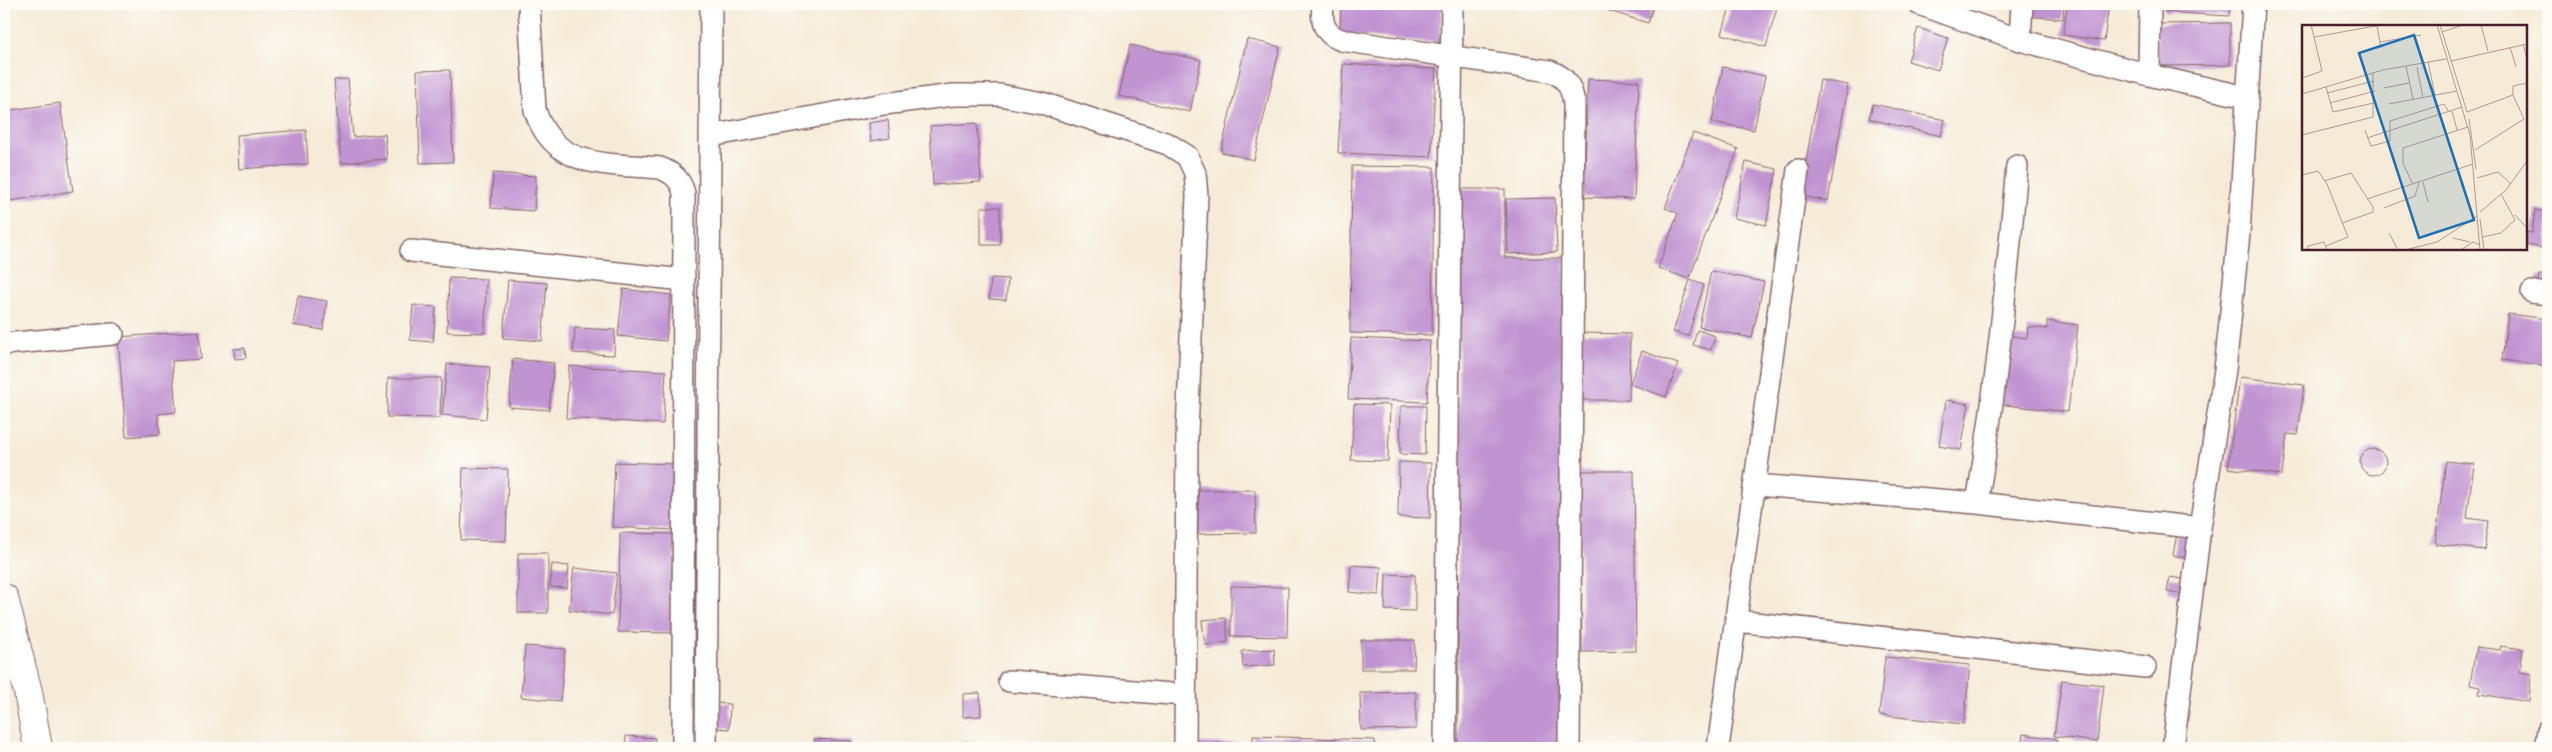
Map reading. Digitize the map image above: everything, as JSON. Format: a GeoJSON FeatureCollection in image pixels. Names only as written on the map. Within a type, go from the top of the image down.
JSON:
{"type":"FeatureCollection","features":[{"type":"Feature","properties":{"kind":"main road"},"geometry":{"type":"LineString","coordinates":[[4,598],[28,692],[38,748]]}},
{"type":"Feature","properties":{"kind":"street"},"geometry":{"type":"LineString","coordinates":[[529,4],[535,110],[540,126],[554,144],[574,157],[660,168],[676,177],[684,193],[683,748]]}},
{"type":"Feature","properties":{"kind":"street"},"geometry":{"type":"LineString","coordinates":[[706,748],[711,4]]}},
{"type":"Feature","properties":{"kind":"street"},"geometry":{"type":"LineString","coordinates":[[1323,4],[1321,18],[1324,29],[1330,36],[1341,40],[1450,58],[1550,71],[1568,83],[1574,97],[1573,441],[1569,748]]}},
{"type":"Feature","properties":{"kind":"street"},"geometry":{"type":"LineString","coordinates":[[1445,748],[1452,4]]}},
{"type":"Feature","properties":{"kind":"street"},"geometry":{"type":"LineString","coordinates":[[1919,4],[2020,40],[2149,75],[2246,97]]}},
{"type":"Feature","properties":{"kind":"street"},"geometry":{"type":"LineString","coordinates":[[2020,40],[2022,4]]}},
{"type":"Feature","properties":{"kind":"street"},"geometry":{"type":"LineString","coordinates":[[2149,75],[2150,4]]}},
{"type":"Feature","properties":{"kind":"street"},"geometry":{"type":"LineString","coordinates":[[2173,748],[2200,528],[2225,370],[2240,233],[2246,97],[2253,4]]}},
{"type":"Feature","properties":{"kind":"street"},"geometry":{"type":"LineString","coordinates":[[710,136],[884,104],[953,95],[1000,95],[1042,103],[1096,119],[1168,144],[1187,156],[1195,173],[1197,196],[1187,432],[1185,748]]}},
{"type":"Feature","properties":{"kind":"street"},"geometry":{"type":"LineString","coordinates":[[1976,503],[1989,429],[2005,296],[2017,166]]}},
{"type":"Feature","properties":{"kind":"street"},"geometry":{"type":"LineString","coordinates":[[1718,748],[1756,485],[1798,170]]}},
{"type":"Feature","properties":{"kind":"street"},"geometry":{"type":"LineString","coordinates":[[411,251],[684,280]]}},
{"type":"Feature","properties":{"kind":"street"},"geometry":{"type":"LineString","coordinates":[[4,344],[113,334]]}},
{"type":"Feature","properties":{"kind":"street"},"geometry":{"type":"LineString","coordinates":[[1756,485],[1976,503],[2200,528]]}},
{"type":"Feature","properties":{"kind":"street"},"geometry":{"type":"LineString","coordinates":[[1737,620],[2145,667]]}},
{"type":"Feature","properties":{"kind":"street"},"geometry":{"type":"LineString","coordinates":[[1008,681],[1184,695]]}},
{"type":"Feature","properties":{"kind":"street"},"geometry":{"type":"LineString","coordinates":[[2545,748],[2548,730]]}},
{"type":"Feature","properties":{"kind":"building"},"geometry":{"type":"Polygon","coordinates":[[[1341,4],[1442,4],[1440,43],[1340,34],[1341,4]]]}},
{"type":"Feature","properties":{"kind":"building"},"geometry":{"type":"Polygon","coordinates":[[[1611,4],[1654,4],[1648,23],[1609,11],[1611,4]]]}},
{"type":"Feature","properties":{"kind":"building"},"geometry":{"type":"Polygon","coordinates":[[[1731,4],[1766,4],[1777,7],[1766,47],[1722,34],[1731,4]]]}},
{"type":"Feature","properties":{"kind":"building"},"geometry":{"type":"Polygon","coordinates":[[[2026,4],[2064,4],[2063,19],[2025,16],[2026,4]]]}},
{"type":"Feature","properties":{"kind":"building"},"geometry":{"type":"Polygon","coordinates":[[[2067,4],[2109,4],[2104,41],[2063,35],[2067,4]]]}},
{"type":"Feature","properties":{"kind":"building"},"geometry":{"type":"Polygon","coordinates":[[[2165,4],[2230,4],[2229,16],[2164,12],[2165,4]]]}},
{"type":"Feature","properties":{"kind":"building"},"geometry":{"type":"Polygon","coordinates":[[[2230,23],[2230,65],[2158,66],[2157,24],[2230,23]]]}},
{"type":"Feature","properties":{"kind":"building"},"geometry":{"type":"Polygon","coordinates":[[[1918,28],[1948,38],[1938,70],[1908,61],[1918,28]]]}},
{"type":"Feature","properties":{"kind":"building"},"geometry":{"type":"Polygon","coordinates":[[[1247,39],[1280,47],[1254,160],[1221,152],[1247,39]]]}},
{"type":"Feature","properties":{"kind":"building"},"geometry":{"type":"Polygon","coordinates":[[[1130,45],[1201,60],[1190,112],[1119,96],[1130,45]]]}},
{"type":"Feature","properties":{"kind":"building"},"geometry":{"type":"Polygon","coordinates":[[[1343,64],[1436,69],[1431,157],[1338,153],[1343,64]]]}},
{"type":"Feature","properties":{"kind":"building"},"geometry":{"type":"Polygon","coordinates":[[[1723,67],[1765,76],[1754,130],[1712,122],[1723,67]]]}},
{"type":"Feature","properties":{"kind":"building"},"geometry":{"type":"Polygon","coordinates":[[[450,70],[453,162],[420,163],[417,71],[450,70]]]}},
{"type":"Feature","properties":{"kind":"building"},"geometry":{"type":"Polygon","coordinates":[[[348,79],[353,137],[385,134],[387,159],[341,163],[334,80],[348,79]]]}},
{"type":"Feature","properties":{"kind":"building"},"geometry":{"type":"Polygon","coordinates":[[[1588,79],[1639,81],[1634,199],[1584,197],[1588,79]]]}},
{"type":"Feature","properties":{"kind":"building"},"geometry":{"type":"Polygon","coordinates":[[[1820,80],[1848,85],[1828,201],[1800,196],[1820,80]]]}},
{"type":"Feature","properties":{"kind":"building"},"geometry":{"type":"Polygon","coordinates":[[[60,103],[73,191],[4,202],[4,111],[60,103]]]}},
{"type":"Feature","properties":{"kind":"building"},"geometry":{"type":"Polygon","coordinates":[[[1873,104],[1945,120],[1941,136],[1869,119],[1873,104]]]}},
{"type":"Feature","properties":{"kind":"building"},"geometry":{"type":"Polygon","coordinates":[[[888,120],[890,138],[871,141],[869,123],[888,120]]]}},
{"type":"Feature","properties":{"kind":"building"},"geometry":{"type":"Polygon","coordinates":[[[977,123],[981,182],[933,185],[930,126],[977,123]]]}},
{"type":"Feature","properties":{"kind":"building"},"geometry":{"type":"Polygon","coordinates":[[[306,130],[308,164],[239,169],[237,135],[306,130]]]}},
{"type":"Feature","properties":{"kind":"building"},"geometry":{"type":"Polygon","coordinates":[[[1693,133],[1738,149],[1689,279],[1658,268],[1678,213],[1665,208],[1693,133]]]}},
{"type":"Feature","properties":{"kind":"building"},"geometry":{"type":"Polygon","coordinates":[[[1746,162],[1777,169],[1766,225],[1734,218],[1746,162]]]}},
{"type":"Feature","properties":{"kind":"building"},"geometry":{"type":"Polygon","coordinates":[[[1352,166],[1434,167],[1432,335],[1350,333],[1352,166]]]}},
{"type":"Feature","properties":{"kind":"building"},"geometry":{"type":"Polygon","coordinates":[[[493,173],[536,176],[534,211],[491,208],[493,173]]]}},
{"type":"Feature","properties":{"kind":"building"},"geometry":{"type":"Polygon","coordinates":[[[1459,189],[1505,189],[1505,258],[1565,258],[1564,748],[1458,748],[1459,189]]]}},
{"type":"Feature","properties":{"kind":"building"},"geometry":{"type":"Polygon","coordinates":[[[1555,198],[1557,252],[1508,254],[1506,199],[1555,198]]]}},
{"type":"Feature","properties":{"kind":"building"},"geometry":{"type":"Polygon","coordinates":[[[981,207],[1000,207],[1000,245],[981,245],[981,207]]]}},
{"type":"Feature","properties":{"kind":"building"},"geometry":{"type":"Polygon","coordinates":[[[2535,210],[2548,212],[2548,249],[2527,245],[2527,232],[2532,233],[2535,210]]]}},
{"type":"Feature","properties":{"kind":"building"},"geometry":{"type":"Polygon","coordinates":[[[1711,271],[1764,282],[1752,338],[1699,327],[1711,271]]]}},
{"type":"Feature","properties":{"kind":"building"},"geometry":{"type":"Polygon","coordinates":[[[2539,275],[2548,276],[2548,287],[2537,285],[2539,275]]]}},
{"type":"Feature","properties":{"kind":"building"},"geometry":{"type":"Polygon","coordinates":[[[449,278],[486,279],[485,333],[447,332],[449,278]]]}},
{"type":"Feature","properties":{"kind":"building"},"geometry":{"type":"Polygon","coordinates":[[[991,278],[1008,279],[1006,300],[989,299],[991,278]]]}},
{"type":"Feature","properties":{"kind":"building"},"geometry":{"type":"Polygon","coordinates":[[[508,280],[547,283],[542,341],[503,338],[508,280]]]}},
{"type":"Feature","properties":{"kind":"building"},"geometry":{"type":"Polygon","coordinates":[[[1690,280],[1704,285],[1688,336],[1673,332],[1690,280]]]}},
{"type":"Feature","properties":{"kind":"building"},"geometry":{"type":"Polygon","coordinates":[[[623,289],[671,295],[666,341],[618,336],[623,289]]]}},
{"type":"Feature","properties":{"kind":"building"},"geometry":{"type":"Polygon","coordinates":[[[298,296],[327,301],[323,330],[293,325],[298,296]]]}},
{"type":"Feature","properties":{"kind":"building"},"geometry":{"type":"Polygon","coordinates":[[[413,305],[436,307],[433,342],[410,340],[413,305]]]}},
{"type":"Feature","properties":{"kind":"building"},"geometry":{"type":"Polygon","coordinates":[[[2508,314],[2548,319],[2548,366],[2502,360],[2508,314]]]}},
{"type":"Feature","properties":{"kind":"building"},"geometry":{"type":"Polygon","coordinates":[[[2047,321],[2078,325],[2068,412],[1997,404],[2006,335],[2027,338],[2028,327],[2047,329],[2047,321]]]}},
{"type":"Feature","properties":{"kind":"building"},"geometry":{"type":"Polygon","coordinates":[[[575,328],[615,330],[614,355],[573,353],[575,328]]]}},
{"type":"Feature","properties":{"kind":"building"},"geometry":{"type":"Polygon","coordinates":[[[1697,330],[1715,336],[1711,350],[1693,345],[1697,330]]]}},
{"type":"Feature","properties":{"kind":"building"},"geometry":{"type":"Polygon","coordinates":[[[199,331],[201,359],[172,361],[176,412],[158,414],[160,434],[126,437],[118,337],[199,331]]]}},
{"type":"Feature","properties":{"kind":"building"},"geometry":{"type":"Polygon","coordinates":[[[1581,333],[1630,334],[1629,400],[1581,400],[1581,333]]]}},
{"type":"Feature","properties":{"kind":"building"},"geometry":{"type":"Polygon","coordinates":[[[1351,338],[1430,341],[1427,402],[1348,399],[1351,338]]]}},
{"type":"Feature","properties":{"kind":"building"},"geometry":{"type":"Polygon","coordinates":[[[245,348],[246,358],[235,359],[234,349],[245,348]]]}},
{"type":"Feature","properties":{"kind":"building"},"geometry":{"type":"Polygon","coordinates":[[[1642,351],[1678,364],[1666,397],[1630,384],[1642,351]]]}},
{"type":"Feature","properties":{"kind":"building"},"geometry":{"type":"Polygon","coordinates":[[[513,359],[554,363],[549,410],[509,407],[513,359]]]}},
{"type":"Feature","properties":{"kind":"building"},"geometry":{"type":"Polygon","coordinates":[[[447,364],[490,367],[486,419],[442,415],[447,364]]]}},
{"type":"Feature","properties":{"kind":"building"},"geometry":{"type":"Polygon","coordinates":[[[569,366],[666,371],[663,424],[566,418],[569,366]]]}},
{"type":"Feature","properties":{"kind":"building"},"geometry":{"type":"Polygon","coordinates":[[[2240,377],[2304,385],[2298,435],[2287,434],[2282,475],[2228,468],[2240,377]]]}},
{"type":"Feature","properties":{"kind":"building"},"geometry":{"type":"Polygon","coordinates":[[[388,378],[441,378],[440,418],[387,417],[388,378]]]}},
{"type":"Feature","properties":{"kind":"building"},"geometry":{"type":"Polygon","coordinates":[[[1946,400],[1969,404],[1961,450],[1939,446],[1946,400]]]}},
{"type":"Feature","properties":{"kind":"building"},"geometry":{"type":"Polygon","coordinates":[[[1354,404],[1390,405],[1388,461],[1351,460],[1354,404]]]}},
{"type":"Feature","properties":{"kind":"building"},"geometry":{"type":"Polygon","coordinates":[[[1401,406],[1426,406],[1425,455],[1400,454],[1401,406]]]}},
{"type":"Feature","properties":{"kind":"building"},"geometry":{"type":"Polygon","coordinates":[[[2373,449],[2382,453],[2386,462],[2382,471],[2373,475],[2364,471],[2360,462],[2364,453],[2373,449]]]}},
{"type":"Feature","properties":{"kind":"building"},"geometry":{"type":"Polygon","coordinates":[[[2446,461],[2474,464],[2467,518],[2488,521],[2484,550],[2435,544],[2446,461]]]}},
{"type":"Feature","properties":{"kind":"building"},"geometry":{"type":"Polygon","coordinates":[[[615,462],[678,464],[675,530],[612,527],[615,462]]]}},
{"type":"Feature","properties":{"kind":"building"},"geometry":{"type":"Polygon","coordinates":[[[1399,462],[1431,463],[1430,518],[1398,517],[1399,462]]]}},
{"type":"Feature","properties":{"kind":"building"},"geometry":{"type":"Polygon","coordinates":[[[463,468],[508,469],[506,541],[461,540],[463,468]]]}},
{"type":"Feature","properties":{"kind":"building"},"geometry":{"type":"Polygon","coordinates":[[[1580,471],[1634,471],[1636,651],[1582,652],[1580,471]]]}},
{"type":"Feature","properties":{"kind":"building"},"geometry":{"type":"Polygon","coordinates":[[[1198,490],[1255,490],[1256,533],[1198,534],[1198,490]]]}},
{"type":"Feature","properties":{"kind":"building"},"geometry":{"type":"Polygon","coordinates":[[[620,533],[675,534],[673,633],[618,632],[620,533]]]}},
{"type":"Feature","properties":{"kind":"building"},"geometry":{"type":"Polygon","coordinates":[[[2177,534],[2189,536],[2186,558],[2173,555],[2177,534]]]}},
{"type":"Feature","properties":{"kind":"building"},"geometry":{"type":"Polygon","coordinates":[[[518,553],[548,553],[548,613],[518,613],[518,553]]]}},
{"type":"Feature","properties":{"kind":"building"},"geometry":{"type":"Polygon","coordinates":[[[552,564],[569,566],[567,588],[550,587],[552,564]]]}},
{"type":"Feature","properties":{"kind":"building"},"geometry":{"type":"Polygon","coordinates":[[[1351,565],[1381,567],[1379,595],[1349,592],[1351,565]]]}},
{"type":"Feature","properties":{"kind":"building"},"geometry":{"type":"Polygon","coordinates":[[[574,568],[617,573],[612,615],[569,610],[574,568]]]}},
{"type":"Feature","properties":{"kind":"building"},"geometry":{"type":"Polygon","coordinates":[[[1386,574],[1415,575],[1415,611],[1385,610],[1386,574]]]}},
{"type":"Feature","properties":{"kind":"building"},"geometry":{"type":"Polygon","coordinates":[[[2170,577],[2183,579],[2180,594],[2167,592],[2170,577]]]}},
{"type":"Feature","properties":{"kind":"building"},"geometry":{"type":"Polygon","coordinates":[[[1231,586],[1288,587],[1287,637],[1231,636],[1231,586]]]}},
{"type":"Feature","properties":{"kind":"building"},"geometry":{"type":"Polygon","coordinates":[[[1226,618],[1228,642],[1205,645],[1202,620],[1226,618]]]}},
{"type":"Feature","properties":{"kind":"building"},"geometry":{"type":"Polygon","coordinates":[[[1361,640],[1415,640],[1414,669],[1361,669],[1361,640]]]}},
{"type":"Feature","properties":{"kind":"building"},"geometry":{"type":"Polygon","coordinates":[[[525,646],[565,649],[560,701],[521,697],[525,646]]]}},
{"type":"Feature","properties":{"kind":"building"},"geometry":{"type":"Polygon","coordinates":[[[2501,646],[2523,649],[2520,672],[2531,674],[2529,702],[2479,694],[2480,687],[2470,685],[2476,647],[2500,650],[2501,646]]]}},
{"type":"Feature","properties":{"kind":"building"},"geometry":{"type":"Polygon","coordinates":[[[1274,649],[1275,665],[1243,667],[1242,651],[1274,649]]]}},
{"type":"Feature","properties":{"kind":"building"},"geometry":{"type":"Polygon","coordinates":[[[1885,657],[1970,665],[1964,724],[1879,715],[1885,657]]]}},
{"type":"Feature","properties":{"kind":"building"},"geometry":{"type":"Polygon","coordinates":[[[2062,680],[2104,685],[2097,742],[2054,736],[2062,680]]]}},
{"type":"Feature","properties":{"kind":"building"},"geometry":{"type":"Polygon","coordinates":[[[1416,692],[1416,729],[1361,730],[1360,693],[1416,692]]]}},
{"type":"Feature","properties":{"kind":"building"},"geometry":{"type":"Polygon","coordinates":[[[980,693],[981,716],[963,717],[963,694],[980,693]]]}},
{"type":"Feature","properties":{"kind":"building"},"geometry":{"type":"Polygon","coordinates":[[[716,703],[730,704],[729,729],[715,728],[716,703]]]}},
{"type":"Feature","properties":{"kind":"building"},"geometry":{"type":"Polygon","coordinates":[[[2023,734],[2057,739],[2056,748],[2021,748],[2023,734]]]}},
{"type":"Feature","properties":{"kind":"building"},"geometry":{"type":"Polygon","coordinates":[[[626,736],[655,738],[654,748],[625,748],[626,736]]]}},
{"type":"Feature","properties":{"kind":"building"},"geometry":{"type":"Polygon","coordinates":[[[1253,736],[1375,740],[1375,748],[1253,748],[1253,736]]]}},
{"type":"Feature","properties":{"kind":"building"},"geometry":{"type":"Polygon","coordinates":[[[814,739],[852,741],[851,748],[814,748],[814,739]]]}},
{"type":"Feature","properties":{"kind":"building"},"geometry":{"type":"Polygon","coordinates":[[[962,742],[982,743],[982,748],[962,748],[962,742]]]}},
{"type":"Feature","properties":{"kind":"building"},"geometry":{"type":"Polygon","coordinates":[[[1193,743],[1235,743],[1235,748],[1193,748],[1193,743]]]}}]}
